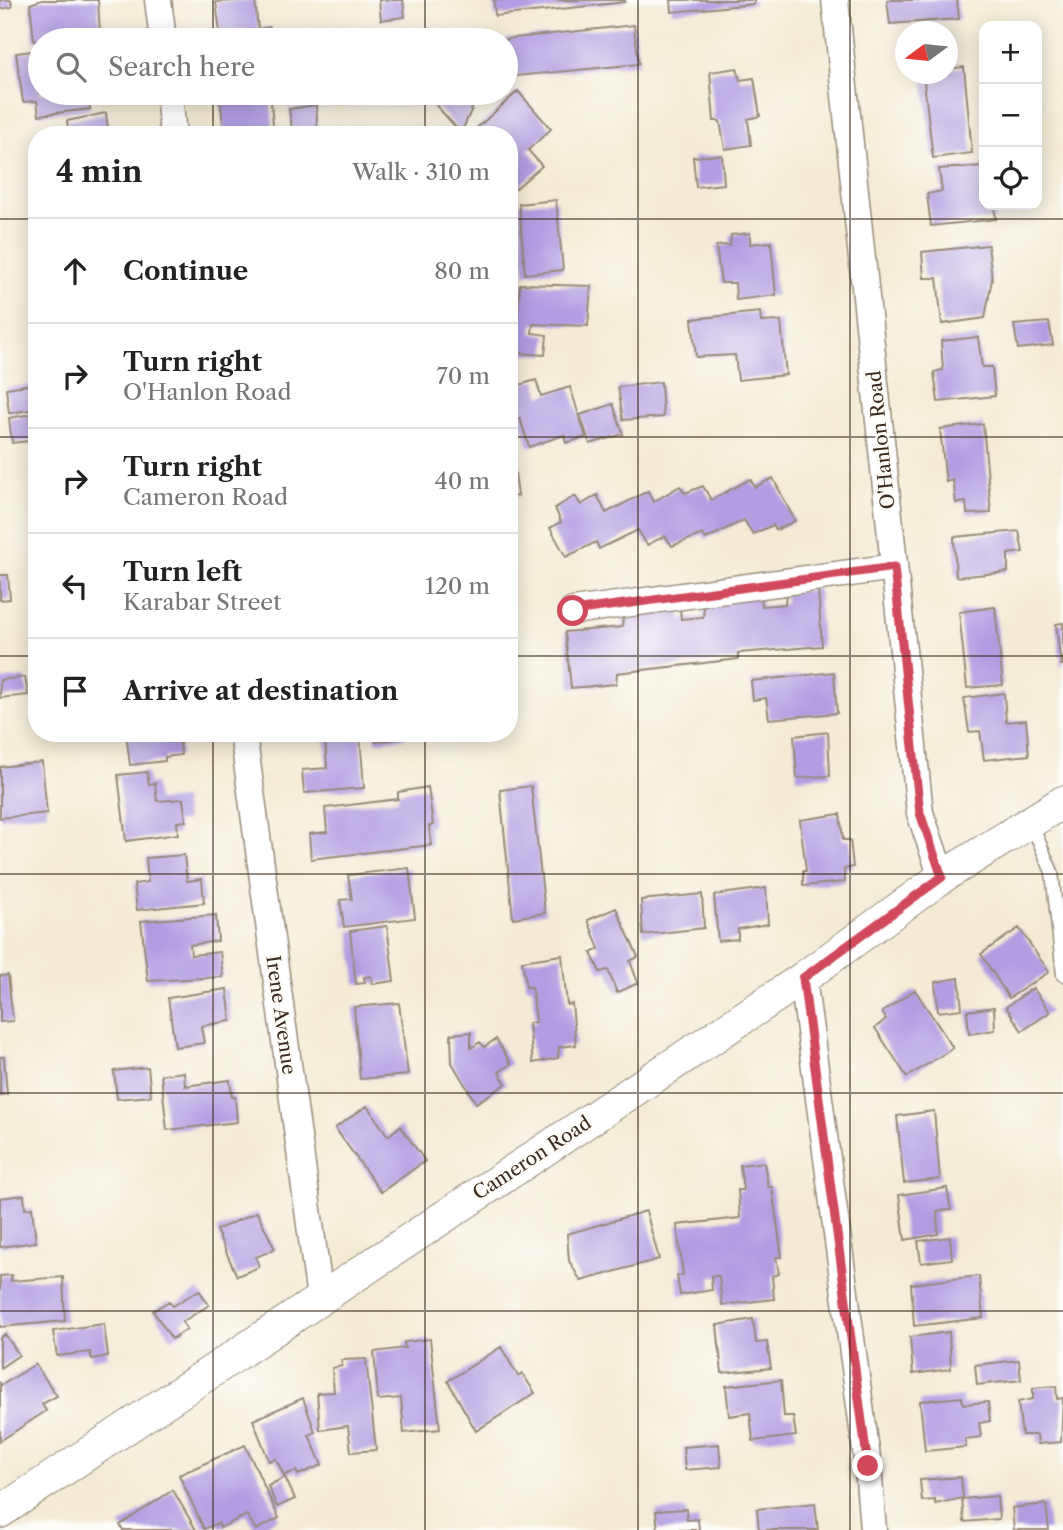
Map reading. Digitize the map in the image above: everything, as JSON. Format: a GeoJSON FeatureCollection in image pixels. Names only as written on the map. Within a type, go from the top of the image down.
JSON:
{"type":"FeatureCollection","features":[{"type":"Feature","properties":{"kind":"street"},"geometry":{"type":"LineString","coordinates":[[158,0],[162,28]]}},
{"type":"Feature","properties":{"kind":"street","name":"O'Hanlon Road"},"geometry":{"type":"LineString","coordinates":[[835,0],[920,813],[942,877]]}},
{"type":"Feature","properties":{"kind":"street"},"geometry":{"type":"LineString","coordinates":[[170,105],[172,126]]}},
{"type":"Feature","properties":{"kind":"street"},"geometry":{"type":"LineString","coordinates":[[573,611],[894,567]]}},
{"type":"Feature","properties":{"kind":"street","name":"Irene Avenue"},"geometry":{"type":"LineString","coordinates":[[244,742],[320,1298]]}},
{"type":"Feature","properties":{"kind":"street","name":"Cameron Road"},"geometry":{"type":"LineString","coordinates":[[0,1512],[803,978],[942,877],[1063,802]]}},
{"type":"Feature","properties":{"kind":"street"},"geometry":{"type":"LineString","coordinates":[[803,978],[868,1466],[873,1530]]}},
{"type":"Feature","properties":{"kind":"lane"},"geometry":{"type":"LineString","coordinates":[[1030,822],[1052,873],[1063,975]]}},
{"type":"Feature","properties":{"kind":"building"},"geometry":{"type":"Polygon","coordinates":[[[0,0],[11,0],[12,7],[0,9],[0,0]]]}},
{"type":"Feature","properties":{"kind":"building"},"geometry":{"type":"Polygon","coordinates":[[[42,0],[98,0],[100,28],[33,28],[30,4],[42,0]]]}},
{"type":"Feature","properties":{"kind":"building"},"geometry":{"type":"Polygon","coordinates":[[[255,0],[258,28],[219,28],[216,2],[255,0]]]}},
{"type":"Feature","properties":{"kind":"building"},"geometry":{"type":"Polygon","coordinates":[[[379,0],[403,0],[405,17],[381,20],[379,0]]]}},
{"type":"Feature","properties":{"kind":"building"},"geometry":{"type":"Polygon","coordinates":[[[494,0],[625,0],[625,2],[495,16],[494,0]]]}},
{"type":"Feature","properties":{"kind":"building"},"geometry":{"type":"Polygon","coordinates":[[[671,0],[754,0],[754,4],[672,12],[671,0]]]}},
{"type":"Feature","properties":{"kind":"building"},"geometry":{"type":"Polygon","coordinates":[[[887,0],[957,0],[959,19],[895,21],[895,24],[890,24],[887,0]]]}},
{"type":"Feature","properties":{"kind":"building"},"geometry":{"type":"Polygon","coordinates":[[[634,25],[639,64],[518,76],[518,38],[634,25]]]}},
{"type":"Feature","properties":{"kind":"building"},"geometry":{"type":"Polygon","coordinates":[[[28,52],[28,102],[23,102],[16,53],[28,52]]]}},
{"type":"Feature","properties":{"kind":"building"},"geometry":{"type":"Polygon","coordinates":[[[964,67],[972,153],[933,158],[924,84],[958,84],[958,68],[964,67]]]}},
{"type":"Feature","properties":{"kind":"building"},"geometry":{"type":"Polygon","coordinates":[[[737,68],[740,80],[754,78],[760,116],[748,119],[751,145],[725,149],[720,121],[714,121],[710,72],[737,68]]]}},
{"type":"Feature","properties":{"kind":"building"},"geometry":{"type":"Polygon","coordinates":[[[518,91],[551,129],[528,150],[542,166],[518,187],[518,126],[479,126],[502,105],[518,105],[518,91]]]}},
{"type":"Feature","properties":{"kind":"building"},"geometry":{"type":"Polygon","coordinates":[[[38,105],[90,105],[90,109],[39,115],[38,105]]]}},
{"type":"Feature","properties":{"kind":"building"},"geometry":{"type":"Polygon","coordinates":[[[221,105],[271,105],[273,126],[223,126],[221,105]]]}},
{"type":"Feature","properties":{"kind":"building"},"geometry":{"type":"Polygon","coordinates":[[[316,105],[317,126],[292,126],[289,109],[316,105]]]}},
{"type":"Feature","properties":{"kind":"building"},"geometry":{"type":"Polygon","coordinates":[[[436,105],[474,105],[464,126],[455,126],[436,105]]]}},
{"type":"Feature","properties":{"kind":"building"},"geometry":{"type":"Polygon","coordinates":[[[106,113],[108,126],[68,126],[67,121],[106,113]]]}},
{"type":"Feature","properties":{"kind":"building"},"geometry":{"type":"Polygon","coordinates":[[[722,155],[724,184],[696,187],[693,157],[722,155]]]}},
{"type":"Feature","properties":{"kind":"building"},"geometry":{"type":"Polygon","coordinates":[[[979,166],[979,210],[995,210],[996,219],[931,226],[927,194],[942,191],[939,169],[979,166]]]}},
{"type":"Feature","properties":{"kind":"building"},"geometry":{"type":"Polygon","coordinates":[[[556,200],[563,270],[525,274],[519,204],[556,200]]]}},
{"type":"Feature","properties":{"kind":"building"},"geometry":{"type":"Polygon","coordinates":[[[750,233],[750,244],[771,242],[776,295],[736,300],[735,283],[721,283],[716,246],[730,245],[731,235],[750,233]]]}},
{"type":"Feature","properties":{"kind":"building"},"geometry":{"type":"Polygon","coordinates":[[[988,245],[992,279],[985,318],[942,324],[937,278],[924,278],[922,252],[988,245]]]}},
{"type":"Feature","properties":{"kind":"building"},"geometry":{"type":"Polygon","coordinates":[[[520,284],[591,286],[588,326],[533,324],[532,333],[547,335],[545,355],[518,353],[520,284]]]}},
{"type":"Feature","properties":{"kind":"building"},"geometry":{"type":"Polygon","coordinates":[[[760,312],[761,322],[781,321],[786,375],[738,380],[735,355],[696,357],[692,319],[760,312]]]}},
{"type":"Feature","properties":{"kind":"building"},"geometry":{"type":"Polygon","coordinates":[[[1049,322],[1053,345],[1018,349],[1014,325],[1049,322]]]}},
{"type":"Feature","properties":{"kind":"building"},"geometry":{"type":"Polygon","coordinates":[[[978,337],[982,367],[992,367],[995,396],[938,402],[934,372],[943,370],[941,341],[978,337]]]}},
{"type":"Feature","properties":{"kind":"building"},"geometry":{"type":"Polygon","coordinates":[[[536,380],[541,396],[570,387],[586,437],[566,443],[564,435],[529,447],[518,419],[518,385],[536,380]]]}},
{"type":"Feature","properties":{"kind":"building"},"geometry":{"type":"Polygon","coordinates":[[[661,382],[663,417],[623,420],[618,387],[661,382]]]}},
{"type":"Feature","properties":{"kind":"building"},"geometry":{"type":"Polygon","coordinates":[[[28,385],[28,410],[9,413],[6,388],[28,385]]]}},
{"type":"Feature","properties":{"kind":"building"},"geometry":{"type":"Polygon","coordinates":[[[613,404],[623,434],[590,444],[580,415],[613,404]]]}},
{"type":"Feature","properties":{"kind":"building"},"geometry":{"type":"Polygon","coordinates":[[[28,415],[28,441],[12,443],[9,418],[28,415]]]}},
{"type":"Feature","properties":{"kind":"building"},"geometry":{"type":"Polygon","coordinates":[[[983,424],[991,513],[967,514],[966,502],[956,503],[953,480],[946,482],[940,429],[983,424]]]}},
{"type":"Feature","properties":{"kind":"building"},"geometry":{"type":"Polygon","coordinates":[[[773,478],[795,521],[776,530],[773,525],[753,534],[744,520],[706,539],[703,534],[672,546],[665,536],[647,545],[638,530],[599,549],[596,542],[566,557],[550,528],[561,522],[555,508],[575,496],[581,505],[597,495],[606,513],[648,491],[653,502],[680,486],[685,493],[703,486],[711,500],[750,479],[755,487],[773,478]]]}},
{"type":"Feature","properties":{"kind":"building"},"geometry":{"type":"Polygon","coordinates":[[[1019,531],[1023,552],[1008,554],[1008,572],[956,577],[954,537],[1019,531]]]}},
{"type":"Feature","properties":{"kind":"building"},"geometry":{"type":"Polygon","coordinates":[[[0,575],[8,575],[10,599],[0,600],[0,575]]]}},
{"type":"Feature","properties":{"kind":"building"},"geometry":{"type":"Polygon","coordinates":[[[818,589],[822,646],[738,653],[738,659],[617,673],[616,684],[571,688],[565,632],[622,627],[623,617],[680,609],[681,619],[703,617],[704,606],[761,594],[762,606],[785,604],[786,593],[818,589]]]}},
{"type":"Feature","properties":{"kind":"building"},"geometry":{"type":"Polygon","coordinates":[[[995,607],[1003,685],[967,688],[959,612],[995,607]]]}},
{"type":"Feature","properties":{"kind":"building"},"geometry":{"type":"Polygon","coordinates":[[[1063,623],[1063,665],[1061,665],[1056,624],[1063,623]]]}},
{"type":"Feature","properties":{"kind":"building"},"geometry":{"type":"Polygon","coordinates":[[[834,672],[837,713],[769,719],[766,698],[753,700],[751,681],[834,672]]]}},
{"type":"Feature","properties":{"kind":"building"},"geometry":{"type":"Polygon","coordinates":[[[25,677],[28,695],[0,698],[0,680],[25,677]]]}},
{"type":"Feature","properties":{"kind":"building"},"geometry":{"type":"Polygon","coordinates":[[[1004,693],[1006,722],[1026,720],[1029,755],[984,760],[980,731],[969,732],[964,698],[1004,693]]]}},
{"type":"Feature","properties":{"kind":"building"},"geometry":{"type":"Polygon","coordinates":[[[828,732],[830,776],[797,778],[794,736],[828,732]]]}},
{"type":"Feature","properties":{"kind":"building"},"geometry":{"type":"Polygon","coordinates":[[[127,742],[180,742],[181,755],[165,757],[165,761],[130,765],[127,742]]]}},
{"type":"Feature","properties":{"kind":"building"},"geometry":{"type":"Polygon","coordinates":[[[325,742],[361,742],[364,788],[304,793],[302,770],[327,768],[325,742]]]}},
{"type":"Feature","properties":{"kind":"building"},"geometry":{"type":"Polygon","coordinates":[[[42,762],[47,813],[0,818],[0,767],[42,762]]]}},
{"type":"Feature","properties":{"kind":"building"},"geometry":{"type":"Polygon","coordinates":[[[147,772],[149,784],[155,783],[157,801],[183,799],[186,821],[177,822],[178,834],[126,841],[118,775],[147,772]]]}},
{"type":"Feature","properties":{"kind":"building"},"geometry":{"type":"Polygon","coordinates":[[[531,786],[545,913],[513,918],[500,790],[531,786]]]}},
{"type":"Feature","properties":{"kind":"building"},"geometry":{"type":"Polygon","coordinates":[[[428,787],[433,825],[429,826],[431,845],[311,859],[309,834],[327,832],[325,808],[398,799],[398,792],[428,787]]]}},
{"type":"Feature","properties":{"kind":"building"},"geometry":{"type":"Polygon","coordinates":[[[840,814],[843,840],[850,840],[853,867],[844,869],[845,882],[803,886],[803,871],[806,871],[800,820],[840,814]]]}},
{"type":"Feature","properties":{"kind":"building"},"geometry":{"type":"Polygon","coordinates":[[[184,855],[187,881],[202,879],[204,903],[137,910],[134,884],[148,882],[146,858],[184,855]]]}},
{"type":"Feature","properties":{"kind":"building"},"geometry":{"type":"Polygon","coordinates":[[[409,868],[415,918],[344,927],[340,900],[352,899],[348,875],[409,868]]]}},
{"type":"Feature","properties":{"kind":"building"},"geometry":{"type":"Polygon","coordinates":[[[766,888],[768,924],[738,929],[738,939],[718,941],[714,895],[766,888]]]}},
{"type":"Feature","properties":{"kind":"building"},"geometry":{"type":"Polygon","coordinates":[[[702,894],[704,928],[643,935],[641,900],[702,894]]]}},
{"type":"Feature","properties":{"kind":"building"},"geometry":{"type":"Polygon","coordinates":[[[616,908],[638,957],[630,961],[638,983],[617,993],[608,970],[600,972],[591,953],[599,949],[588,920],[616,908]]]}},
{"type":"Feature","properties":{"kind":"building"},"geometry":{"type":"Polygon","coordinates":[[[216,915],[218,941],[190,945],[191,955],[220,952],[223,977],[148,981],[141,921],[216,915]]]}},
{"type":"Feature","properties":{"kind":"building"},"geometry":{"type":"Polygon","coordinates":[[[387,926],[394,981],[372,984],[371,976],[364,977],[365,983],[356,984],[350,931],[387,926]]]}},
{"type":"Feature","properties":{"kind":"building"},"geometry":{"type":"Polygon","coordinates":[[[1019,928],[1049,972],[1009,998],[981,954],[1019,928]]]}},
{"type":"Feature","properties":{"kind":"building"},"geometry":{"type":"Polygon","coordinates":[[[562,955],[567,1005],[572,1004],[576,1045],[559,1047],[558,1058],[533,1063],[529,1023],[536,1022],[532,987],[526,987],[522,961],[562,955]]]}},
{"type":"Feature","properties":{"kind":"building"},"geometry":{"type":"Polygon","coordinates":[[[8,975],[13,1021],[0,1022],[0,976],[8,975]]]}},
{"type":"Feature","properties":{"kind":"building"},"geometry":{"type":"Polygon","coordinates":[[[959,978],[962,1009],[938,1012],[935,982],[959,978]]]}},
{"type":"Feature","properties":{"kind":"building"},"geometry":{"type":"Polygon","coordinates":[[[1033,988],[1050,1012],[1022,1031],[1006,1007],[1033,988]]]}},
{"type":"Feature","properties":{"kind":"building"},"geometry":{"type":"Polygon","coordinates":[[[227,989],[231,1021],[201,1026],[204,1043],[175,1047],[168,998],[227,989]]]}},
{"type":"Feature","properties":{"kind":"building"},"geometry":{"type":"Polygon","coordinates":[[[915,990],[953,1048],[907,1077],[875,1028],[886,1019],[882,1012],[915,990]]]}},
{"type":"Feature","properties":{"kind":"building"},"geometry":{"type":"Polygon","coordinates":[[[399,1003],[408,1075],[360,1079],[354,1007],[399,1003]]]}},
{"type":"Feature","properties":{"kind":"building"},"geometry":{"type":"Polygon","coordinates":[[[994,1007],[995,1030],[969,1034],[967,1011],[994,1007]]]}},
{"type":"Feature","properties":{"kind":"building"},"geometry":{"type":"Polygon","coordinates":[[[471,1032],[471,1048],[480,1042],[484,1047],[496,1039],[511,1064],[499,1072],[506,1084],[476,1103],[452,1063],[451,1034],[471,1032]]]}},
{"type":"Feature","properties":{"kind":"building"},"geometry":{"type":"Polygon","coordinates":[[[0,1057],[4,1057],[7,1094],[0,1095],[0,1057]]]}},
{"type":"Feature","properties":{"kind":"building"},"geometry":{"type":"Polygon","coordinates":[[[148,1067],[151,1096],[117,1099],[114,1071],[148,1067]]]}},
{"type":"Feature","properties":{"kind":"building"},"geometry":{"type":"Polygon","coordinates":[[[184,1072],[185,1086],[230,1080],[232,1097],[235,1097],[237,1122],[167,1130],[161,1075],[184,1072]]]}},
{"type":"Feature","properties":{"kind":"building"},"geometry":{"type":"Polygon","coordinates":[[[367,1106],[388,1136],[400,1126],[425,1161],[381,1192],[335,1128],[367,1106]]]}},
{"type":"Feature","properties":{"kind":"building"},"geometry":{"type":"Polygon","coordinates":[[[934,1111],[940,1179],[904,1183],[897,1116],[934,1111]]]}},
{"type":"Feature","properties":{"kind":"building"},"geometry":{"type":"Polygon","coordinates":[[[764,1162],[768,1187],[772,1187],[782,1257],[776,1257],[779,1274],[772,1276],[774,1299],[722,1305],[719,1276],[711,1276],[712,1290],[680,1295],[677,1276],[683,1275],[677,1225],[740,1218],[738,1190],[743,1190],[740,1165],[764,1162]]]}},
{"type":"Feature","properties":{"kind":"building"},"geometry":{"type":"Polygon","coordinates":[[[947,1188],[951,1210],[937,1211],[938,1234],[905,1240],[899,1195],[947,1188]]]}},
{"type":"Feature","properties":{"kind":"building"},"geometry":{"type":"Polygon","coordinates":[[[24,1195],[25,1209],[32,1208],[36,1242],[0,1247],[0,1198],[24,1195]]]}},
{"type":"Feature","properties":{"kind":"building"},"geometry":{"type":"Polygon","coordinates":[[[646,1211],[659,1259],[581,1281],[569,1261],[567,1234],[646,1211]]]}},
{"type":"Feature","properties":{"kind":"building"},"geometry":{"type":"Polygon","coordinates":[[[257,1212],[275,1249],[256,1257],[259,1267],[237,1276],[216,1230],[257,1212]]]}},
{"type":"Feature","properties":{"kind":"building"},"geometry":{"type":"Polygon","coordinates":[[[950,1237],[952,1259],[921,1263],[918,1241],[950,1237]]]}},
{"type":"Feature","properties":{"kind":"building"},"geometry":{"type":"Polygon","coordinates":[[[12,1275],[11,1281],[63,1277],[65,1321],[0,1327],[0,1276],[12,1275]]]}},
{"type":"Feature","properties":{"kind":"building"},"geometry":{"type":"Polygon","coordinates":[[[979,1276],[983,1318],[914,1326],[911,1284],[979,1276]]]}},
{"type":"Feature","properties":{"kind":"building"},"geometry":{"type":"Polygon","coordinates":[[[199,1290],[209,1305],[182,1322],[187,1329],[172,1339],[153,1311],[169,1301],[173,1306],[199,1290]]]}},
{"type":"Feature","properties":{"kind":"building"},"geometry":{"type":"Polygon","coordinates":[[[753,1319],[756,1343],[767,1342],[771,1368],[722,1373],[717,1325],[753,1319]]]}},
{"type":"Feature","properties":{"kind":"building"},"geometry":{"type":"Polygon","coordinates":[[[104,1324],[108,1356],[92,1359],[90,1352],[57,1356],[53,1331],[104,1324]]]}},
{"type":"Feature","properties":{"kind":"building"},"geometry":{"type":"Polygon","coordinates":[[[949,1332],[951,1369],[913,1374],[910,1337],[949,1332]]]}},
{"type":"Feature","properties":{"kind":"building"},"geometry":{"type":"Polygon","coordinates":[[[5,1334],[19,1355],[0,1368],[0,1338],[5,1334]]]}},
{"type":"Feature","properties":{"kind":"building"},"geometry":{"type":"Polygon","coordinates":[[[430,1339],[440,1429],[404,1433],[401,1398],[378,1400],[374,1352],[405,1348],[404,1342],[430,1339]]]}},
{"type":"Feature","properties":{"kind":"building"},"geometry":{"type":"Polygon","coordinates":[[[501,1347],[518,1376],[522,1373],[535,1393],[476,1431],[448,1381],[501,1347]]]}},
{"type":"Feature","properties":{"kind":"building"},"geometry":{"type":"Polygon","coordinates":[[[366,1359],[376,1450],[351,1452],[348,1426],[320,1430],[317,1393],[334,1392],[332,1368],[342,1366],[342,1360],[366,1359]]]}},
{"type":"Feature","properties":{"kind":"building"},"geometry":{"type":"Polygon","coordinates":[[[1019,1360],[1021,1380],[977,1385],[975,1365],[1019,1360]]]}},
{"type":"Feature","properties":{"kind":"building"},"geometry":{"type":"Polygon","coordinates":[[[35,1364],[57,1396],[42,1404],[46,1411],[0,1441],[0,1383],[2,1385],[35,1364]]]}},
{"type":"Feature","properties":{"kind":"building"},"geometry":{"type":"Polygon","coordinates":[[[781,1380],[784,1416],[793,1416],[796,1436],[753,1441],[750,1413],[729,1416],[726,1386],[781,1380]]]}},
{"type":"Feature","properties":{"kind":"building"},"geometry":{"type":"Polygon","coordinates":[[[1056,1386],[1057,1399],[1063,1398],[1061,1442],[1038,1444],[1037,1435],[1022,1435],[1018,1402],[1033,1399],[1033,1388],[1056,1386]]]}},
{"type":"Feature","properties":{"kind":"building"},"geometry":{"type":"Polygon","coordinates":[[[962,1397],[963,1404],[988,1402],[990,1421],[979,1423],[981,1437],[965,1439],[966,1447],[925,1451],[920,1401],[962,1397]]]}},
{"type":"Feature","properties":{"kind":"building"},"geometry":{"type":"Polygon","coordinates":[[[303,1398],[315,1432],[309,1435],[322,1465],[298,1475],[296,1471],[284,1475],[276,1459],[269,1461],[253,1420],[303,1398]]]}},
{"type":"Feature","properties":{"kind":"building"},"geometry":{"type":"Polygon","coordinates":[[[719,1444],[721,1467],[685,1470],[683,1447],[719,1444]]]}},
{"type":"Feature","properties":{"kind":"building"},"geometry":{"type":"Polygon","coordinates":[[[245,1445],[279,1518],[256,1530],[247,1515],[220,1528],[218,1523],[204,1529],[179,1475],[245,1445]]]}},
{"type":"Feature","properties":{"kind":"building"},"geometry":{"type":"Polygon","coordinates":[[[285,1477],[295,1499],[277,1507],[268,1486],[285,1477]]]}},
{"type":"Feature","properties":{"kind":"building"},"geometry":{"type":"Polygon","coordinates":[[[961,1477],[963,1498],[935,1504],[935,1500],[922,1501],[920,1480],[961,1477]]]}},
{"type":"Feature","properties":{"kind":"building"},"geometry":{"type":"Polygon","coordinates":[[[173,1490],[196,1530],[123,1530],[120,1525],[173,1490]]]}},
{"type":"Feature","properties":{"kind":"building"},"geometry":{"type":"Polygon","coordinates":[[[997,1496],[999,1519],[964,1522],[962,1499],[997,1496]]]}},
{"type":"Feature","properties":{"kind":"building"},"geometry":{"type":"Polygon","coordinates":[[[815,1503],[818,1530],[759,1530],[757,1509],[815,1503]]]}},
{"type":"Feature","properties":{"kind":"building"},"geometry":{"type":"Polygon","coordinates":[[[1046,1504],[1049,1530],[1014,1530],[1012,1508],[1046,1504]]]}},
{"type":"Feature","properties":{"kind":"building"},"geometry":{"type":"Polygon","coordinates":[[[686,1509],[687,1520],[698,1519],[699,1530],[658,1530],[656,1511],[686,1509]]]}},
{"type":"Feature","properties":{"kind":"route"},"geometry":{"type":"LineString","coordinates":[[573,611],[894,567],[920,813],[942,877],[803,978],[868,1466]]}}]}
